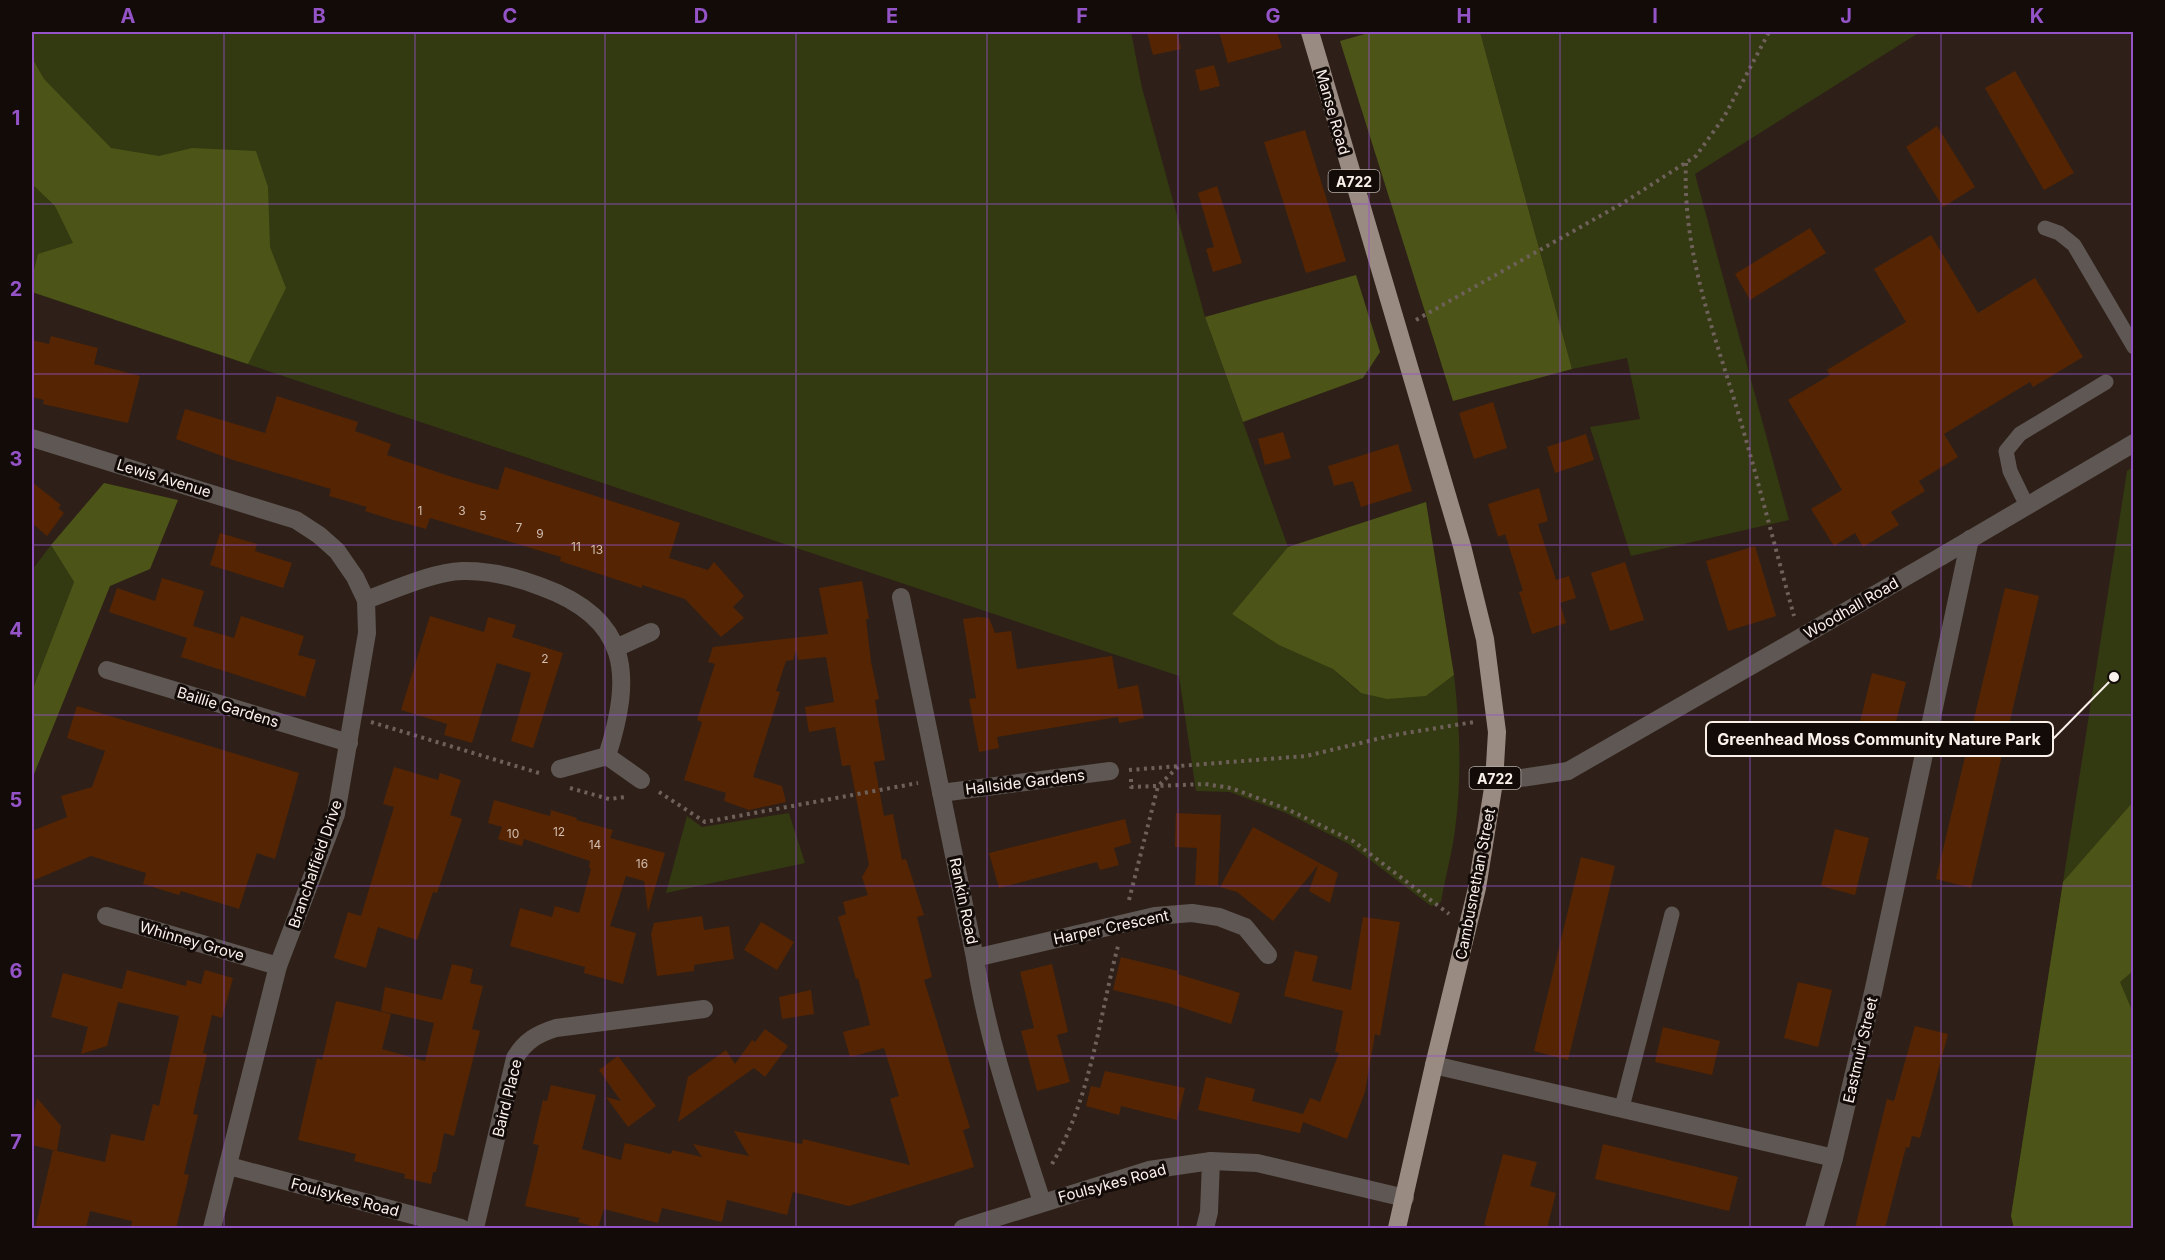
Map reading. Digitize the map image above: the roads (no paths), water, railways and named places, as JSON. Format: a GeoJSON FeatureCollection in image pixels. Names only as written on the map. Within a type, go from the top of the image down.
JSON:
{"type":"FeatureCollection","features":[{"type":"Feature","properties":{"kind":"main road","name":"Manse Road"},"geometry":{"type":"LineString","coordinates":[[1310,32],[1398,331]]}},
{"type":"Feature","properties":{"kind":"main road","name":"Cambusnethan Street"},"geometry":{"type":"LineString","coordinates":[[1397,1228],[1434,1065],[1469,929],[1494,782],[1496,718],[1485,639],[1465,557],[1398,331]]}},
{"type":"Feature","properties":{"kind":"street","name":"Lewis Avenue"},"geometry":{"type":"LineString","coordinates":[[32,438],[296,520]]}},
{"type":"Feature","properties":{"kind":"street","name":"Woodhall Road"},"geometry":{"type":"LineString","coordinates":[[1494,782],[1568,771],[1942,556],[2133,442]]}},
{"type":"Feature","properties":{"kind":"street","name":"Branchalfield Drive"},"geometry":{"type":"LineString","coordinates":[[212,1228],[278,966],[336,814],[367,633],[366,600],[355,577],[337,551],[319,535],[296,520]]}},
{"type":"Feature","properties":{"kind":"street","name":"Eastmuir Street"},"geometry":{"type":"LineString","coordinates":[[1814,1228],[1834,1158],[1874,988],[1970,539]]}},
{"type":"Feature","properties":{"kind":"street"},"geometry":{"type":"LineString","coordinates":[[366,600],[460,571],[500,573],[565,595],[590,611],[604,627],[615,648],[622,676],[621,702],[607,756]]}},
{"type":"Feature","properties":{"kind":"street","name":"Rankin Road"},"geometry":{"type":"LineString","coordinates":[[901,597],[975,958],[983,1008],[998,1069],[1040,1195]]}},
{"type":"Feature","properties":{"kind":"street"},"geometry":{"type":"LineString","coordinates":[[615,648],[651,632]]}},
{"type":"Feature","properties":{"kind":"street","name":"Baillie Gardens"},"geometry":{"type":"LineString","coordinates":[[107,670],[349,743]]}},
{"type":"Feature","properties":{"kind":"street"},"geometry":{"type":"LineString","coordinates":[[555,774],[607,756]]}},
{"type":"Feature","properties":{"kind":"street"},"geometry":{"type":"LineString","coordinates":[[607,756],[641,790]]}},
{"type":"Feature","properties":{"kind":"street","name":"Hallside Gardens"},"geometry":{"type":"LineString","coordinates":[[940,786],[1110,771]]}},
{"type":"Feature","properties":{"kind":"street","name":"Harper Crescent"},"geometry":{"type":"LineString","coordinates":[[975,958],[1173,913],[1219,916],[1245,927],[1268,955]]}},
{"type":"Feature","properties":{"kind":"street","name":"Whinney Grove"},"geometry":{"type":"LineString","coordinates":[[106,916],[278,966]]}},
{"type":"Feature","properties":{"kind":"street","name":"Baird Place"},"geometry":{"type":"LineString","coordinates":[[475,1228],[514,1059],[523,1044],[539,1034],[556,1028],[704,1009]]}},
{"type":"Feature","properties":{"kind":"street"},"geometry":{"type":"LineString","coordinates":[[1434,1065],[1834,1158]]}},
{"type":"Feature","properties":{"kind":"street"},"geometry":{"type":"LineString","coordinates":[[1205,1228],[1209,1212],[1211,1161]]}},
{"type":"Feature","properties":{"kind":"street","name":"Foulsykes Road"},"geometry":{"type":"LineString","coordinates":[[963,1228],[1040,1195],[1149,1170],[1211,1161],[1257,1163],[1405,1198]]}},
{"type":"Feature","properties":{"kind":"street","name":"Foulsykes Road"},"geometry":{"type":"LineString","coordinates":[[229,1166],[461,1228]]}},
{"type":"Feature","properties":{"kind":"lane"},"geometry":{"type":"LineString","coordinates":[[2045,228],[2059,233],[2074,244],[2133,347]]}},
{"type":"Feature","properties":{"kind":"lane"},"geometry":{"type":"LineString","coordinates":[[2026,506],[2010,471],[2006,451],[2020,434],[2106,382]]}},
{"type":"Feature","properties":{"kind":"lane"},"geometry":{"type":"LineString","coordinates":[[1622,1107],[1672,914]]}},
{"type":"Feature","properties":{"kind":"place","name":"Greenhead Moss Community Nature Park"},"geometry":{"type":"Point","coordinates":[2114,677]}}]}
